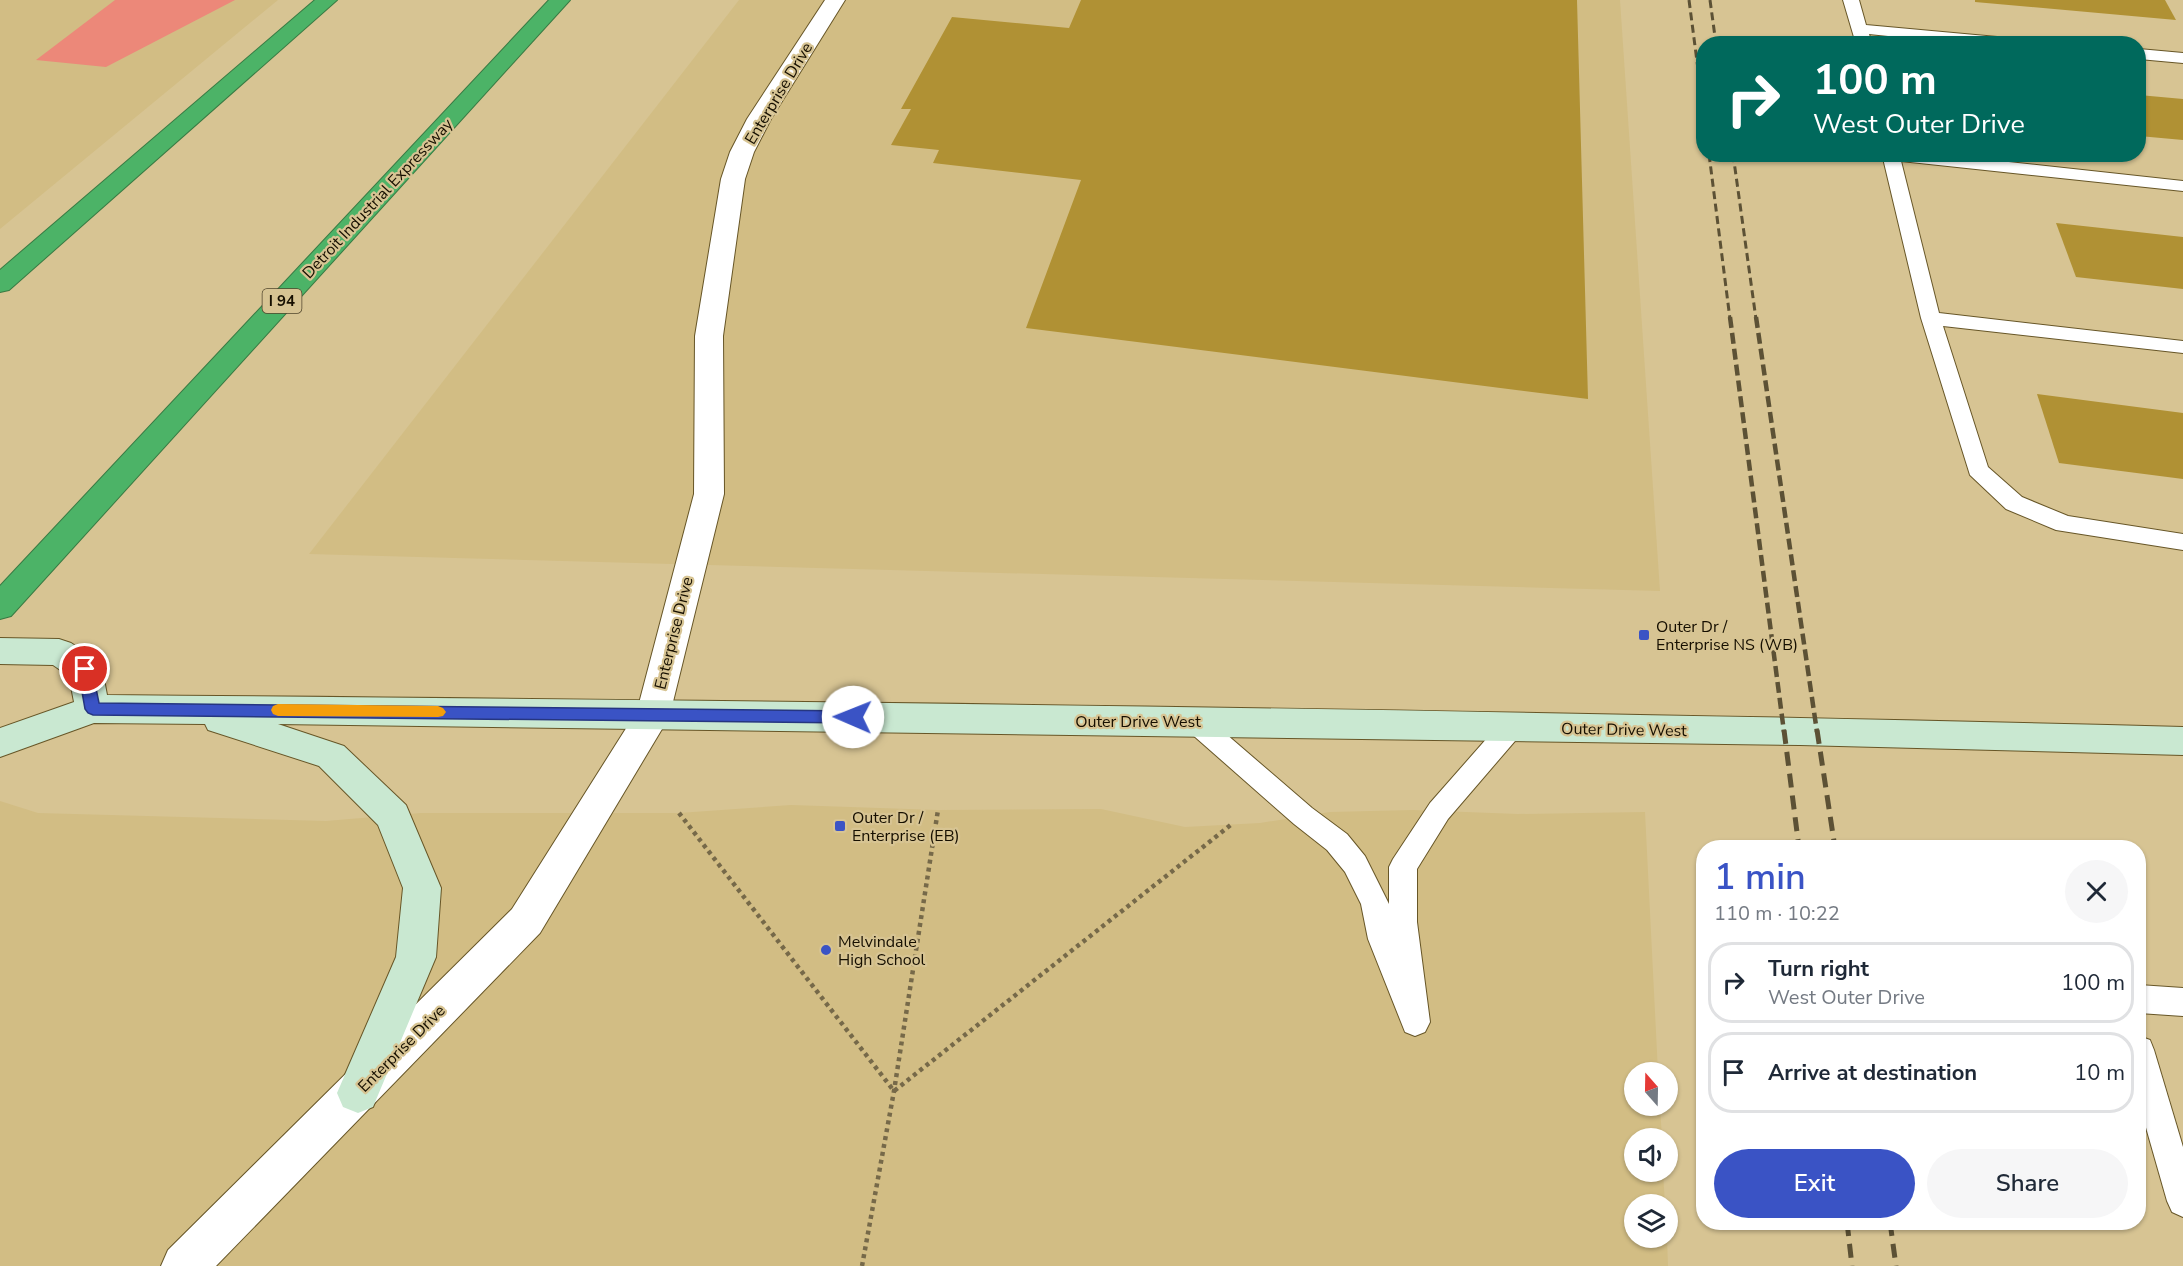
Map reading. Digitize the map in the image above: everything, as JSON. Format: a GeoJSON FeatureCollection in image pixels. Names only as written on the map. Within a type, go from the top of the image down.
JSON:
{"type":"FeatureCollection","features":[{"type":"Feature","properties":{"kind":"highway"},"geometry":{"type":"LineString","coordinates":[[0,284],[327,0]]}},
{"type":"Feature","properties":{"kind":"highway","name":"Detroit Industrial Expressway"},"geometry":{"type":"LineString","coordinates":[[2,605],[560,0]]}},
{"type":"Feature","properties":{"kind":"main road"},"geometry":{"type":"LineString","coordinates":[[0,651],[59,651],[85,669],[93,709],[0,743]]}},
{"type":"Feature","properties":{"kind":"main road","name":"Outer Drive West"},"geometry":{"type":"LineString","coordinates":[[93,709],[1195,722],[2183,741]]}},
{"type":"Feature","properties":{"kind":"main road"},"geometry":{"type":"LineString","coordinates":[[135,709],[225,720],[331,756],[393,816],[422,888],[416,957],[358,1092]]}},
{"type":"Feature","properties":{"kind":"street","name":"Enterprise Drive"},"geometry":{"type":"LineString","coordinates":[[184,1266],[526,921],[653,714],[709,494],[709,336],[734,178],[742,152],[759,119],[836,0]]}},
{"type":"Feature","properties":{"kind":"lane"},"geometry":{"type":"LineString","coordinates":[[1851,0],[1862,36]]}},
{"type":"Feature","properties":{"kind":"lane"},"geometry":{"type":"LineString","coordinates":[[2146,55],[2183,58]]}},
{"type":"Feature","properties":{"kind":"lane"},"geometry":{"type":"LineString","coordinates":[[1893,162],[1931,318],[1978,470],[2014,503],[2064,524],[2183,542]]}},
{"type":"Feature","properties":{"kind":"lane"},"geometry":{"type":"LineString","coordinates":[[1957,162],[2183,186]]}},
{"type":"Feature","properties":{"kind":"lane"},"geometry":{"type":"LineString","coordinates":[[1931,318],[2183,347]]}},
{"type":"Feature","properties":{"kind":"lane"},"geometry":{"type":"LineString","coordinates":[[1195,722],[1303,816],[1337,842],[1355,864],[1375,903],[1382,939],[1415,1022],[1403,922],[1403,867],[1439,811],[1512,727]]}},
{"type":"Feature","properties":{"kind":"lane"},"geometry":{"type":"LineString","coordinates":[[2146,999],[2183,1002]]}},
{"type":"Feature","properties":{"kind":"lane"},"geometry":{"type":"LineString","coordinates":[[2146,1074],[2183,1201]]}},
{"type":"Feature","properties":{"kind":"path"},"geometry":{"type":"LineString","coordinates":[[862,1266],[894,1091],[938,810]]}},
{"type":"Feature","properties":{"kind":"path"},"geometry":{"type":"LineString","coordinates":[[679,813],[894,1091]]}},
{"type":"Feature","properties":{"kind":"path"},"geometry":{"type":"LineString","coordinates":[[894,1091],[1232,824]]}},
{"type":"Feature","properties":{"kind":"shaded area"},"geometry":{"type":"Polygon","coordinates":[[[0,0],[278,0],[0,229],[0,0]]]}},
{"type":"Feature","properties":{"kind":"shaded area"},"geometry":{"type":"Polygon","coordinates":[[[115,0],[235,0],[106,67],[36,60],[115,0]]]}},
{"type":"Feature","properties":{"kind":"shaded area"},"geometry":{"type":"Polygon","coordinates":[[[739,0],[1620,0],[1660,591],[309,554],[739,0]]]}},
{"type":"Feature","properties":{"kind":"shaded area","name":"Melvindale High School"},"geometry":{"type":"Polygon","coordinates":[[[0,801],[38,813],[326,821],[421,813],[679,813],[791,805],[938,810],[1101,809],[1185,827],[1260,823],[1330,812],[1413,810],[1518,814],[1645,812],[1658,1062],[1624,1062],[1624,1116],[1661,1116],[1661,1128],[1624,1128],[1624,1182],[1664,1182],[1664,1194],[1624,1194],[1624,1248],[1667,1248],[1668,1266],[0,1266],[0,801]]]}},
{"type":"Feature","properties":{"kind":"building"},"geometry":{"type":"Polygon","coordinates":[[[1081,0],[1577,0],[1588,399],[1026,328],[1081,180],[933,163],[939,150],[891,145],[911,109],[901,109],[952,17],[1069,28],[1081,0]]]}},
{"type":"Feature","properties":{"kind":"building"},"geometry":{"type":"Polygon","coordinates":[[[1975,0],[2165,0],[2176,20],[1975,2],[1975,0]]]}},
{"type":"Feature","properties":{"kind":"building"},"geometry":{"type":"Polygon","coordinates":[[[2146,96],[2183,99],[2183,140],[2146,137],[2146,96]]]}},
{"type":"Feature","properties":{"kind":"building"},"geometry":{"type":"Polygon","coordinates":[[[2056,223],[2183,237],[2183,289],[2076,277],[2056,223]]]}},
{"type":"Feature","properties":{"kind":"building"},"geometry":{"type":"Polygon","coordinates":[[[2037,394],[2183,413],[2183,479],[2059,463],[2037,394]]]}},
{"type":"Feature","properties":{"kind":"railway"},"geometry":{"type":"LineString","coordinates":[[1689,0],[1696,54]]}},
{"type":"Feature","properties":{"kind":"railway"},"geometry":{"type":"LineString","coordinates":[[1710,0],[1715,36]]}},
{"type":"Feature","properties":{"kind":"railway"},"geometry":{"type":"LineString","coordinates":[[1710,162],[1730,319]]}},
{"type":"Feature","properties":{"kind":"railway"},"geometry":{"type":"LineString","coordinates":[[1734,162],[1756,319]]}},
{"type":"Feature","properties":{"kind":"railway"},"geometry":{"type":"LineString","coordinates":[[1730,317],[1784,732]]}},
{"type":"Feature","properties":{"kind":"railway"},"geometry":{"type":"LineString","coordinates":[[1756,317],[1817,732]]}},
{"type":"Feature","properties":{"kind":"railway"},"geometry":{"type":"LineString","coordinates":[[1784,730],[1798,840]]}},
{"type":"Feature","properties":{"kind":"railway"},"geometry":{"type":"LineString","coordinates":[[1817,730],[1834,840]]}},
{"type":"Feature","properties":{"kind":"railway"},"geometry":{"type":"LineString","coordinates":[[1848,1230],[1852,1266]]}},
{"type":"Feature","properties":{"kind":"railway"},"geometry":{"type":"LineString","coordinates":[[1891,1230],[1896,1266]]}},
{"type":"Feature","properties":{"kind":"slow traffic"},"geometry":{"type":"LineString","coordinates":[[278,710],[438,712]]}},
{"type":"Feature","properties":{"kind":"place","name":"Outer Dr / Enterprise NS (WB)"},"geometry":{"type":"Point","coordinates":[1644,635]}},
{"type":"Feature","properties":{"kind":"place","name":"Outer Dr / Enterprise (EB)"},"geometry":{"type":"Point","coordinates":[840,826]}},
{"type":"Feature","properties":{"kind":"place","name":"Melvindale High School"},"geometry":{"type":"Point","coordinates":[826,950]}},
{"type":"Feature","properties":{"kind":"route"},"geometry":{"type":"LineString","coordinates":[[85,669],[93,709],[853,717]]}}]}
